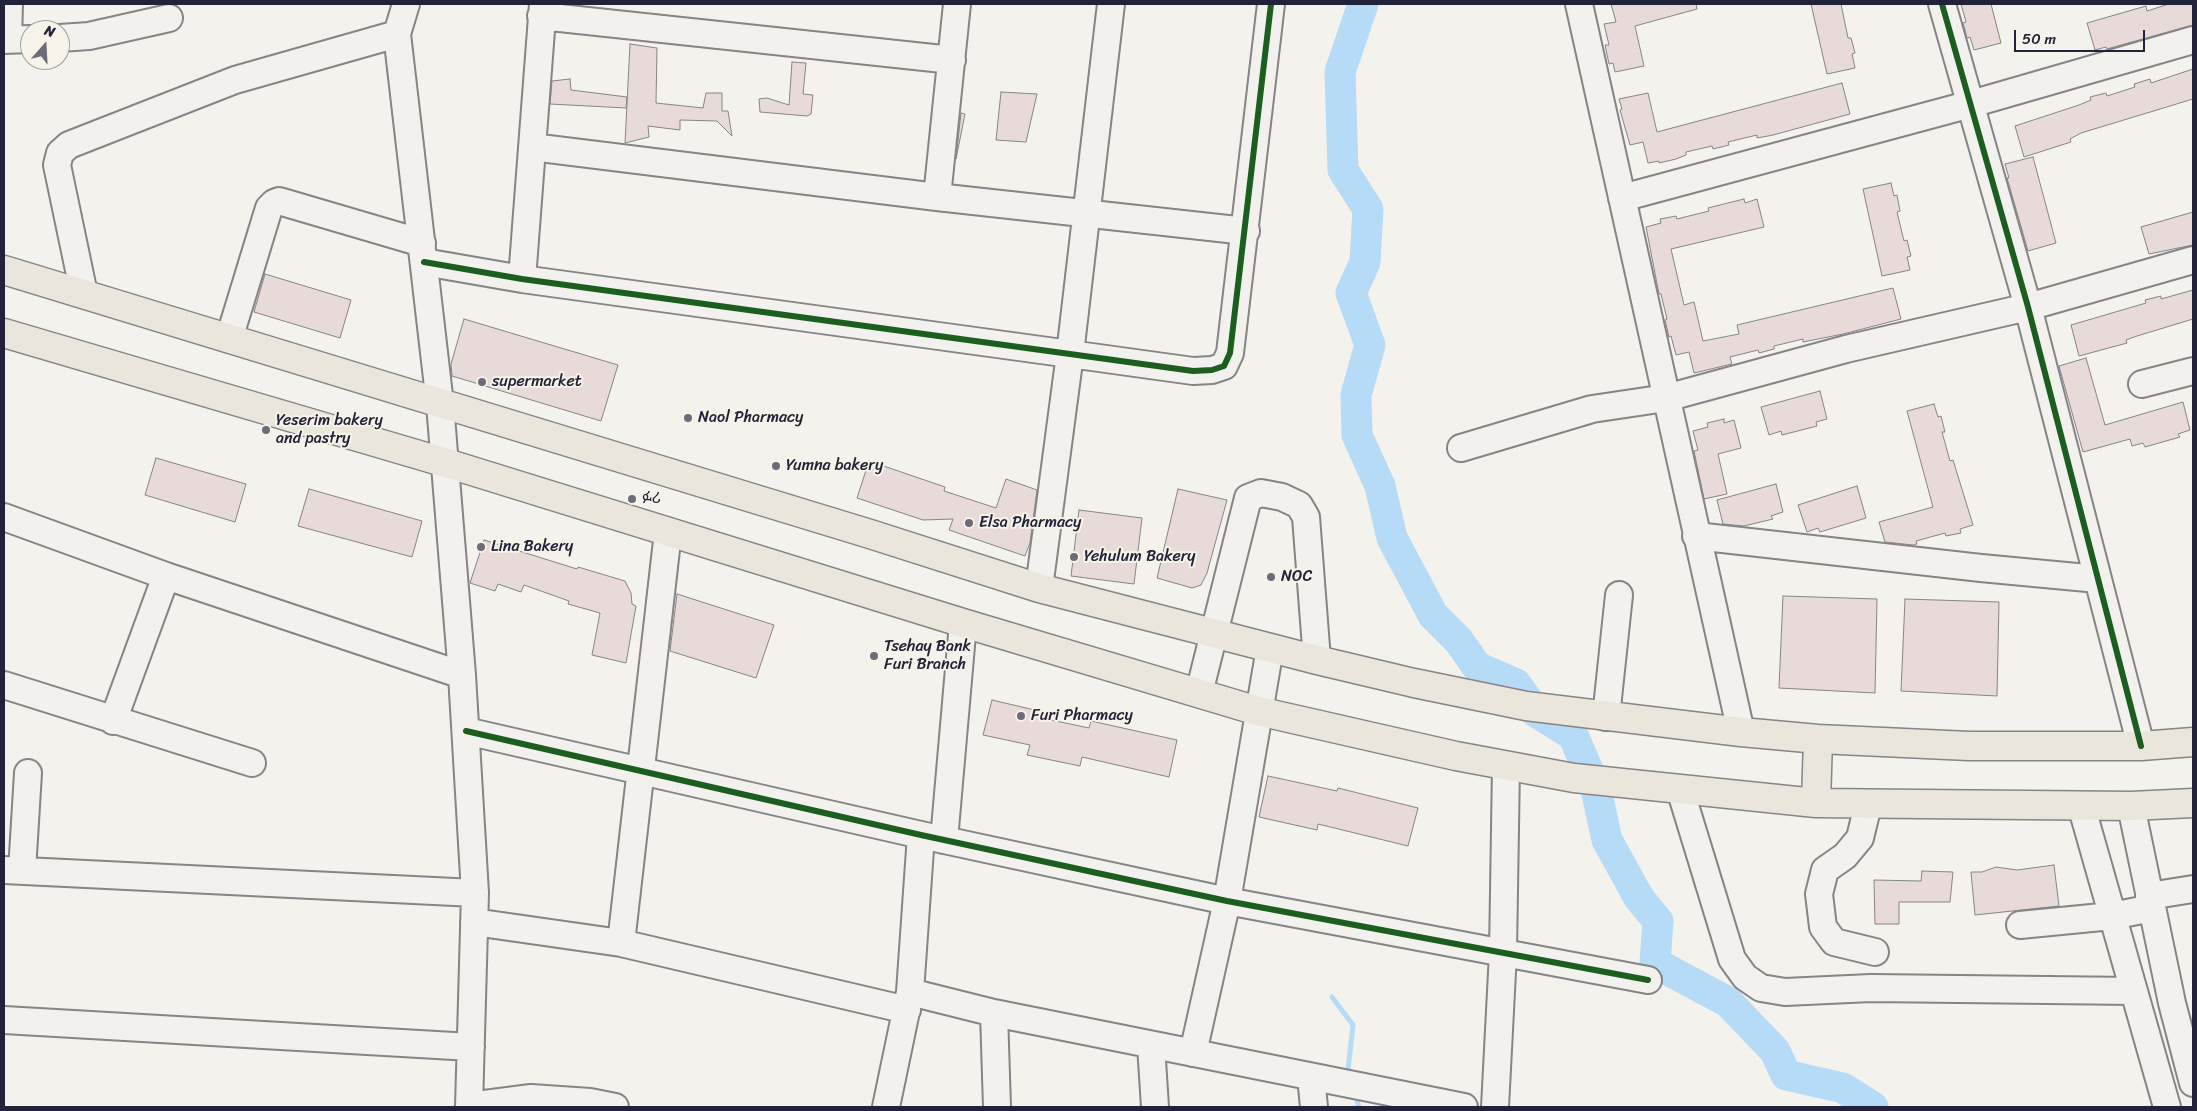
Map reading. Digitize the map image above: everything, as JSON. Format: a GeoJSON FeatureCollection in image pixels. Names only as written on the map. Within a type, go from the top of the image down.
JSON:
{"type":"FeatureCollection","features":[{"type":"Feature","properties":{"kind":"main road"},"geometry":{"type":"LineString","coordinates":[[4,270],[870,534],[1038,588],[1317,660],[1526,706],[1741,732],[1818,738],[1969,746],[2141,746],[2193,742]]}},
{"type":"Feature","properties":{"kind":"main road"},"geometry":{"type":"LineString","coordinates":[[4,333],[443,462],[963,623],[1258,711],[1506,766],[1574,778],[1816,803],[1868,805],[2130,806],[2193,803]]}},
{"type":"Feature","properties":{"kind":"main road"},"geometry":{"type":"LineString","coordinates":[[1816,803],[1818,738]]}},
{"type":"Feature","properties":{"kind":"street"},"geometry":{"type":"LineString","coordinates":[[9,4],[14,40]]}},
{"type":"Feature","properties":{"kind":"street"},"geometry":{"type":"LineString","coordinates":[[406,4],[397,34],[440,404],[443,462],[466,731],[475,893],[469,1106],[531,1098],[590,1102],[615,1107]]}},
{"type":"Feature","properties":{"kind":"street"},"geometry":{"type":"LineString","coordinates":[[937,198],[957,4]]}},
{"type":"Feature","properties":{"kind":"street"},"geometry":{"type":"LineString","coordinates":[[1038,588],[1070,354],[1111,4]]}},
{"type":"Feature","properties":{"kind":"street"},"geometry":{"type":"LineString","coordinates":[[229,339],[269,208],[279,201],[423,253],[522,279],[1193,371],[1212,370],[1224,366],[1230,354],[1246,231],[1271,4]]}},
{"type":"Feature","properties":{"kind":"street"},"geometry":{"type":"LineString","coordinates":[[1579,4],[1741,732]]}},
{"type":"Feature","properties":{"kind":"street"},"geometry":{"type":"LineString","coordinates":[[1942,4],[2028,307],[2141,746]]}},
{"type":"Feature","properties":{"kind":"street"},"geometry":{"type":"LineString","coordinates":[[522,279],[542,10],[952,60]]}},
{"type":"Feature","properties":{"kind":"street"},"geometry":{"type":"LineString","coordinates":[[70,37],[89,36],[169,18]]}},
{"type":"Feature","properties":{"kind":"street"},"geometry":{"type":"LineString","coordinates":[[84,294],[57,166],[60,153],[69,145],[235,80],[397,34]]}},
{"type":"Feature","properties":{"kind":"street"},"geometry":{"type":"LineString","coordinates":[[1622,198],[1971,104],[2193,40]]}},
{"type":"Feature","properties":{"kind":"street"},"geometry":{"type":"LineString","coordinates":[[532,147],[937,198],[1246,231]]}},
{"type":"Feature","properties":{"kind":"street"},"geometry":{"type":"LineString","coordinates":[[1461,448],[1592,409],[1666,398],[1846,350],[2028,307],[2193,260]]}},
{"type":"Feature","properties":{"kind":"street"},"geometry":{"type":"LineString","coordinates":[[2142,384],[2193,371]]}},
{"type":"Feature","properties":{"kind":"street"},"geometry":{"type":"LineString","coordinates":[[1199,693],[1248,498],[1261,493],[1282,497],[1298,505],[1306,516],[1317,660]]}},
{"type":"Feature","properties":{"kind":"street"},"geometry":{"type":"LineString","coordinates":[[4,517],[166,576],[462,675]]}},
{"type":"Feature","properties":{"kind":"street"},"geometry":{"type":"LineString","coordinates":[[621,943],[668,532]]}},
{"type":"Feature","properties":{"kind":"street"},"geometry":{"type":"LineString","coordinates":[[1696,536],[1981,568],[2098,579]]}},
{"type":"Feature","properties":{"kind":"street"},"geometry":{"type":"LineString","coordinates":[[113,721],[166,576]]}},
{"type":"Feature","properties":{"kind":"street"},"geometry":{"type":"LineString","coordinates":[[1606,716],[1619,595]]}},
{"type":"Feature","properties":{"kind":"street"},"geometry":{"type":"LineString","coordinates":[[886,1107],[909,1001],[963,623]]}},
{"type":"Feature","properties":{"kind":"street"},"geometry":{"type":"LineString","coordinates":[[1193,1053],[1227,901],[1270,648]]}},
{"type":"Feature","properties":{"kind":"street"},"geometry":{"type":"LineString","coordinates":[[4,685],[252,764]]}},
{"type":"Feature","properties":{"kind":"street"},"geometry":{"type":"LineString","coordinates":[[466,731],[640,772],[1227,901],[1648,980]]}},
{"type":"Feature","properties":{"kind":"street"},"geometry":{"type":"LineString","coordinates":[[1495,1107],[1504,952],[1506,766]]}},
{"type":"Feature","properties":{"kind":"street"},"geometry":{"type":"LineString","coordinates":[[28,773],[13,870],[475,893]]}},
{"type":"Feature","properties":{"kind":"street"},"geometry":{"type":"LineString","coordinates":[[1680,789],[1732,959],[1745,977],[1761,988],[1785,992],[1871,988],[2134,991]]}},
{"type":"Feature","properties":{"kind":"street"},"geometry":{"type":"LineString","coordinates":[[1868,805],[1860,838],[1845,856],[1825,870],[1819,894],[1823,927],[1834,942],[1875,952]]}},
{"type":"Feature","properties":{"kind":"street"},"geometry":{"type":"LineString","coordinates":[[2081,805],[2167,1107]]}},
{"type":"Feature","properties":{"kind":"street"},"geometry":{"type":"LineString","coordinates":[[2130,806],[2151,902],[2183,1000],[2193,1083]]}},
{"type":"Feature","properties":{"kind":"street"},"geometry":{"type":"LineString","coordinates":[[2020,925],[2112,916],[2193,889]]}},
{"type":"Feature","properties":{"kind":"street"},"geometry":{"type":"LineString","coordinates":[[474,922],[621,943],[909,1001],[994,1013],[1460,1107]]}},
{"type":"Feature","properties":{"kind":"street"},"geometry":{"type":"LineString","coordinates":[[994,1013],[997,1107]]}},
{"type":"Feature","properties":{"kind":"street"},"geometry":{"type":"LineString","coordinates":[[4,1020],[470,1047]]}},
{"type":"Feature","properties":{"kind":"street"},"geometry":{"type":"LineString","coordinates":[[1151,1045],[1155,1107]]}},
{"type":"Feature","properties":{"kind":"street"},"geometry":{"type":"LineString","coordinates":[[1311,1077],[1314,1107]]}},
{"type":"Feature","properties":{"kind":"building"},"geometry":{"type":"Polygon","coordinates":[[[1611,4],[1696,4],[1697,9],[1635,26],[1644,66],[1615,72],[1613,63],[1609,64],[1605,45],[1609,45],[1604,24],[1616,22],[1611,4]]]}},
{"type":"Feature","properties":{"kind":"building"},"geometry":{"type":"Polygon","coordinates":[[[1811,4],[1841,4],[1848,38],[1851,38],[1855,53],[1852,54],[1855,68],[1827,74],[1811,4]]]}},
{"type":"Feature","properties":{"kind":"building"},"geometry":{"type":"Polygon","coordinates":[[[1961,4],[1991,4],[2001,43],[1974,50],[1970,37],[1967,38],[1963,23],[1966,22],[1961,4]]]}},
{"type":"Feature","properties":{"kind":"building"},"geometry":{"type":"Polygon","coordinates":[[[2169,4],[2193,4],[2193,25],[2107,49],[2106,47],[2095,50],[2087,23],[2146,6],[2147,11],[2169,4]]]}},
{"type":"Feature","properties":{"kind":"building"},"geometry":{"type":"Polygon","coordinates":[[[630,44],[657,48],[656,103],[703,108],[706,93],[722,93],[722,111],[728,111],[732,136],[717,121],[680,120],[680,130],[648,126],[649,137],[625,143],[630,44]]]}},
{"type":"Feature","properties":{"kind":"building"},"geometry":{"type":"Polygon","coordinates":[[[792,62],[806,63],[803,94],[813,95],[811,114],[807,116],[760,112],[759,99],[767,98],[789,105],[792,62]]]}},
{"type":"Feature","properties":{"kind":"building"},"geometry":{"type":"Polygon","coordinates":[[[2193,69],[2193,99],[2081,133],[2070,139],[2071,142],[2024,157],[2015,126],[2079,105],[2091,100],[2090,97],[2106,93],[2107,96],[2135,87],[2134,84],[2150,79],[2151,83],[2193,69]]]}},
{"type":"Feature","properties":{"kind":"building"},"geometry":{"type":"Polygon","coordinates":[[[570,79],[571,90],[627,97],[626,108],[550,104],[552,81],[570,79]]]}},
{"type":"Feature","properties":{"kind":"building"},"geometry":{"type":"Polygon","coordinates":[[[1842,83],[1850,114],[1773,135],[1757,138],[1757,135],[1728,142],[1729,145],[1713,149],[1712,146],[1686,152],[1686,155],[1659,163],[1659,161],[1648,163],[1643,142],[1630,145],[1620,110],[1622,109],[1619,99],[1648,93],[1657,132],[1842,83]]]}},
{"type":"Feature","properties":{"kind":"building"},"geometry":{"type":"Polygon","coordinates":[[[1001,92],[1037,94],[1026,142],[996,140],[1001,92]]]}},
{"type":"Feature","properties":{"kind":"building"},"geometry":{"type":"Polygon","coordinates":[[[961,113],[965,114],[956,159],[961,113]]]}},
{"type":"Feature","properties":{"kind":"building"},"geometry":{"type":"Polygon","coordinates":[[[2033,157],[2056,243],[2028,251],[2007,178],[2009,178],[2005,164],[2033,157]]]}},
{"type":"Feature","properties":{"kind":"building"},"geometry":{"type":"Polygon","coordinates":[[[1891,183],[1894,196],[1897,195],[1900,211],[1897,212],[1904,241],[1907,240],[1911,256],[1907,257],[1910,270],[1882,276],[1863,189],[1891,183]]]}},
{"type":"Feature","properties":{"kind":"building"},"geometry":{"type":"Polygon","coordinates":[[[1744,199],[1745,203],[1757,199],[1764,227],[1671,249],[1684,305],[1694,302],[1703,341],[1739,334],[1737,325],[1893,288],[1901,319],[1843,334],[1803,342],[1803,339],[1774,346],[1774,349],[1759,353],[1758,350],[1730,357],[1732,364],[1694,373],[1689,352],[1676,355],[1671,336],[1669,337],[1665,320],[1667,319],[1661,294],[1659,294],[1646,227],[1661,223],[1660,219],[1676,216],[1677,219],[1709,211],[1708,208],[1744,199]]]}},
{"type":"Feature","properties":{"kind":"building"},"geometry":{"type":"Polygon","coordinates":[[[2193,212],[2193,245],[2149,254],[2141,227],[2193,212]]]}},
{"type":"Feature","properties":{"kind":"building"},"geometry":{"type":"Polygon","coordinates":[[[265,274],[351,300],[340,338],[254,312],[265,274]]]}},
{"type":"Feature","properties":{"kind":"building"},"geometry":{"type":"Polygon","coordinates":[[[2193,290],[2193,319],[2126,340],[2127,343],[2079,356],[2071,325],[2146,303],[2145,300],[2161,296],[2161,299],[2193,290]]]}},
{"type":"Feature","properties":{"kind":"building"},"geometry":{"type":"Polygon","coordinates":[[[464,319],[618,365],[601,421],[452,376],[451,364],[464,319]]]}},
{"type":"Feature","properties":{"kind":"building"},"geometry":{"type":"Polygon","coordinates":[[[2086,358],[2105,425],[2183,402],[2190,430],[2178,434],[2180,437],[2145,447],[2143,443],[2132,446],[2130,439],[2083,452],[2059,366],[2086,358]]]}},
{"type":"Feature","properties":{"kind":"building"},"geometry":{"type":"Polygon","coordinates":[[[1820,391],[1827,419],[1816,422],[1817,426],[1782,435],[1781,431],[1769,435],[1761,407],[1820,391]]]}},
{"type":"Feature","properties":{"kind":"building"},"geometry":{"type":"Polygon","coordinates":[[[1934,404],[1938,417],[1941,416],[1945,432],[1942,432],[1950,461],[1953,460],[1973,525],[1960,529],[1961,533],[1946,536],[1945,533],[1916,541],[1917,544],[1913,545],[1885,542],[1879,522],[1933,507],[1907,411],[1934,404]]]}},
{"type":"Feature","properties":{"kind":"building"},"geometry":{"type":"Polygon","coordinates":[[[1724,419],[1724,423],[1734,420],[1741,448],[1718,454],[1727,494],[1704,499],[1694,451],[1698,450],[1693,431],[1708,427],[1707,423],[1724,419]]]}},
{"type":"Feature","properties":{"kind":"building"},"geometry":{"type":"Polygon","coordinates":[[[156,458],[246,484],[235,522],[145,495],[156,458]]]}},
{"type":"Feature","properties":{"kind":"building"},"geometry":{"type":"Polygon","coordinates":[[[869,461],[945,487],[944,491],[996,508],[1006,479],[1037,490],[1030,543],[1025,556],[949,530],[953,519],[923,520],[857,498],[869,461]]]}},
{"type":"Feature","properties":{"kind":"building"},"geometry":{"type":"Polygon","coordinates":[[[1776,484],[1783,512],[1771,516],[1773,519],[1744,526],[1723,524],[1717,500],[1776,484]]]}},
{"type":"Feature","properties":{"kind":"building"},"geometry":{"type":"Polygon","coordinates":[[[1857,486],[1866,518],[1820,532],[1818,528],[1807,532],[1798,505],[1857,486]]]}},
{"type":"Feature","properties":{"kind":"building"},"geometry":{"type":"Polygon","coordinates":[[[309,489],[422,521],[412,557],[298,526],[309,489]]]}},
{"type":"Feature","properties":{"kind":"building"},"geometry":{"type":"Polygon","coordinates":[[[1178,489],[1227,500],[1207,573],[1201,585],[1192,588],[1157,578],[1178,489]]]}},
{"type":"Feature","properties":{"kind":"building"},"geometry":{"type":"Polygon","coordinates":[[[1079,510],[1142,518],[1134,584],[1071,576],[1079,510]]]}},
{"type":"Feature","properties":{"kind":"building"},"geometry":{"type":"Polygon","coordinates":[[[484,540],[577,569],[578,567],[625,581],[631,593],[632,604],[636,606],[626,663],[592,655],[600,613],[568,604],[569,601],[524,585],[521,592],[498,584],[495,591],[470,583],[484,540]]]}},
{"type":"Feature","properties":{"kind":"building"},"geometry":{"type":"Polygon","coordinates":[[[677,594],[774,625],[756,678],[670,651],[677,594]]]}},
{"type":"Feature","properties":{"kind":"building"},"geometry":{"type":"Polygon","coordinates":[[[1783,596],[1877,599],[1875,693],[1779,688],[1783,596]]]}},
{"type":"Feature","properties":{"kind":"building"},"geometry":{"type":"Polygon","coordinates":[[[1905,599],[1999,602],[1997,696],[1901,691],[1905,599]]]}},
{"type":"Feature","properties":{"kind":"building"},"geometry":{"type":"Polygon","coordinates":[[[992,700],[1039,711],[1037,717],[1089,728],[1091,721],[1177,740],[1169,777],[1082,757],[1080,766],[1027,755],[1030,745],[983,735],[992,700]]]}},
{"type":"Feature","properties":{"kind":"building"},"geometry":{"type":"Polygon","coordinates":[[[1268,776],[1337,791],[1338,788],[1418,808],[1408,846],[1318,824],[1317,830],[1259,817],[1268,776]]]}},
{"type":"Feature","properties":{"kind":"building"},"geometry":{"type":"Polygon","coordinates":[[[2054,865],[2059,906],[1975,915],[1971,872],[1982,872],[1996,867],[2017,870],[2054,865]]]}},
{"type":"Feature","properties":{"kind":"building"},"geometry":{"type":"Polygon","coordinates":[[[1922,871],[1953,872],[1950,902],[1899,902],[1899,924],[1875,924],[1874,880],[1921,881],[1922,871]]]}},
{"type":"Feature","properties":{"kind":"waterway"},"geometry":{"type":"LineString","coordinates":[[1363,4],[1340,72],[1343,170],[1368,209],[1365,262],[1351,293],[1370,345],[1356,395],[1357,435],[1380,486],[1392,538],[1433,615],[1459,641],[1477,667],[1516,684],[1536,712],[1573,735],[1596,789],[1607,840],[1639,898],[1658,921],[1655,963],[1728,1002],[1775,1051],[1786,1075],[1843,1088],[1873,1107]]}},
{"type":"Feature","properties":{"kind":"waterway"},"geometry":{"type":"LineString","coordinates":[[1332,997],[1353,1025],[1348,1070],[1350,1077]]}},
{"type":"Feature","properties":{"kind":"waterway"},"geometry":{"type":"LineString","coordinates":[[1355,1094],[1359,1107]]}},
{"type":"Feature","properties":{"kind":"cycle path"},"geometry":{"type":"LineString","coordinates":[[424,262],[522,279],[1193,371],[1212,370],[1224,366],[1230,353],[1271,4]]}},
{"type":"Feature","properties":{"kind":"cycle path"},"geometry":{"type":"LineString","coordinates":[[1942,4],[2028,307],[2141,746]]}},
{"type":"Feature","properties":{"kind":"cycle path"},"geometry":{"type":"LineString","coordinates":[[466,731],[921,835],[1227,901],[1648,980]]}},
{"type":"Feature","properties":{"kind":"place","name":"supermarket"},"geometry":{"type":"Point","coordinates":[482,382]}},
{"type":"Feature","properties":{"kind":"place","name":"Naol Pharmacy"},"geometry":{"type":"Point","coordinates":[688,418]}},
{"type":"Feature","properties":{"kind":"place","name":"Yeserim bakery and pastry"},"geometry":{"type":"Point","coordinates":[266,430]}},
{"type":"Feature","properties":{"kind":"place","name":"Yumna bakery"},"geometry":{"type":"Point","coordinates":[776,466]}},
{"type":"Feature","properties":{"kind":"place","name":"ፉሪ"},"geometry":{"type":"Point","coordinates":[632,499]}},
{"type":"Feature","properties":{"kind":"place","name":"Elsa Pharmacy"},"geometry":{"type":"Point","coordinates":[969,523]}},
{"type":"Feature","properties":{"kind":"place","name":"Lina Bakery"},"geometry":{"type":"Point","coordinates":[481,547]}},
{"type":"Feature","properties":{"kind":"place","name":"Yehulum Bakery"},"geometry":{"type":"Point","coordinates":[1074,557]}},
{"type":"Feature","properties":{"kind":"place","name":"NOC"},"geometry":{"type":"Point","coordinates":[1271,577]}},
{"type":"Feature","properties":{"kind":"place","name":"Tsehay Bank Furi Branch"},"geometry":{"type":"Point","coordinates":[874,656]}},
{"type":"Feature","properties":{"kind":"place","name":"Furi Pharmacy"},"geometry":{"type":"Point","coordinates":[1021,716]}}]}
